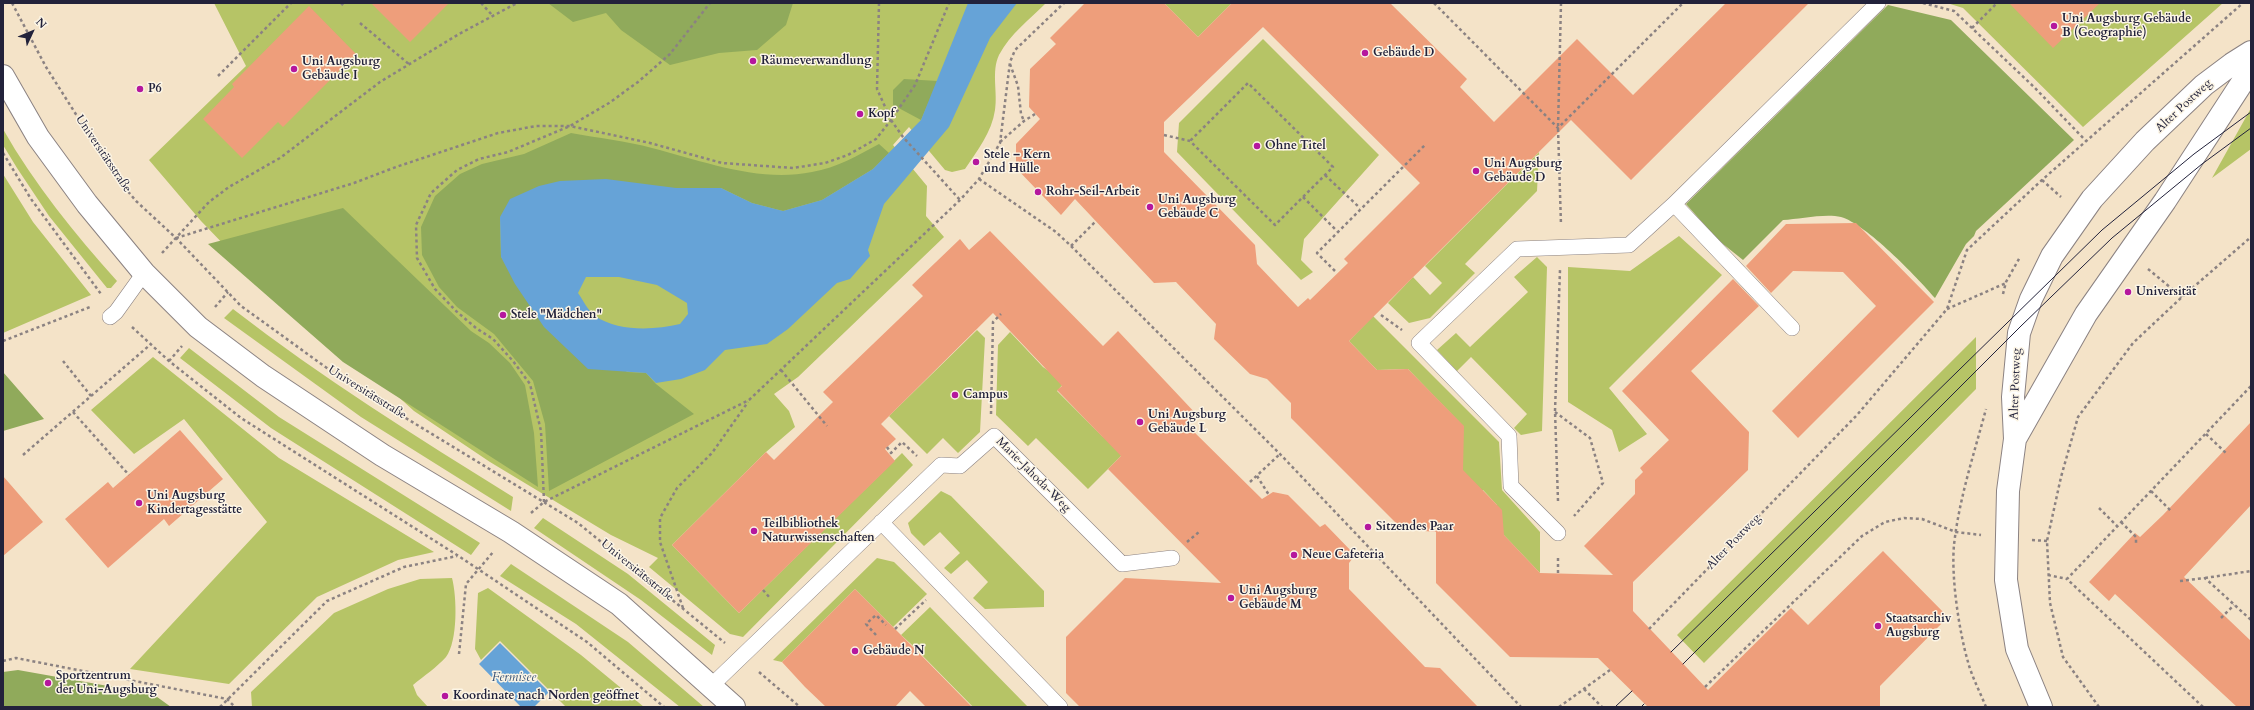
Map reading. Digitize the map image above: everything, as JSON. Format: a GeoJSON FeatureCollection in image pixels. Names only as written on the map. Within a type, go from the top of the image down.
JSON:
{"type":"FeatureCollection","features":[{"type":"Feature","properties":{"kind":"street","name":"Alter Postweg"},"geometry":{"type":"LineString","coordinates":[[2015,439],[2013,397],[2019,333],[2031,299],[2052,256],[2092,199],[2140,146],[2204,85],[2251,52]]}},
{"type":"Feature","properties":{"kind":"street","name":"Alter Postweg"},"geometry":{"type":"LineString","coordinates":[[2015,439],[2086,314],[2166,201],[2251,69]]}},
{"type":"Feature","properties":{"kind":"street"},"geometry":{"type":"LineString","coordinates":[[3,76],[38,137],[87,204],[144,273],[198,327],[252,367],[382,455],[511,532],[619,604],[734,707]]}},
{"type":"Feature","properties":{"kind":"street"},"geometry":{"type":"LineString","coordinates":[[2015,439],[2008,491],[2006,580],[2017,649],[2041,707]]}},
{"type":"Feature","properties":{"kind":"lane"},"geometry":{"type":"LineString","coordinates":[[1558,533],[1511,486],[1509,436],[1419,343],[1517,249],[1629,245],[1674,204],[1878,3]]}},
{"type":"Feature","properties":{"kind":"lane"},"geometry":{"type":"LineString","coordinates":[[1674,204],[1792,328]]}},
{"type":"Feature","properties":{"kind":"lane"},"geometry":{"type":"LineString","coordinates":[[113,314],[144,273]]}},
{"type":"Feature","properties":{"kind":"lane","name":"Marie-Jahoda-Weg"},"geometry":{"type":"LineString","coordinates":[[711,686],[941,464],[960,466],[994,436],[1122,564],[1172,558]]}},
{"type":"Feature","properties":{"kind":"lane"},"geometry":{"type":"LineString","coordinates":[[880,522],[1060,707]]}},
{"type":"Feature","properties":{"kind":"path","name":"Universitätsstraße"},"geometry":{"type":"LineString","coordinates":[[12,3],[46,67],[115,176],[136,201],[176,238],[241,306],[279,335],[345,381],[578,524],[684,609],[800,707]]}},
{"type":"Feature","properties":{"kind":"path"},"geometry":{"type":"LineString","coordinates":[[218,76],[291,3]]}},
{"type":"Feature","properties":{"kind":"path"},"geometry":{"type":"LineString","coordinates":[[341,3],[345,7]]}},
{"type":"Feature","properties":{"kind":"path"},"geometry":{"type":"LineString","coordinates":[[481,3],[493,16]]}},
{"type":"Feature","properties":{"kind":"path"},"geometry":{"type":"LineString","coordinates":[[176,238],[210,202],[229,187],[280,158],[380,82],[459,34],[517,3]]}},
{"type":"Feature","properties":{"kind":"path"},"geometry":{"type":"LineString","coordinates":[[710,3],[670,54],[609,103],[570,126],[508,152],[479,159],[457,170],[431,194],[416,225],[417,258],[435,289],[456,311],[476,328],[493,339],[513,361],[530,384],[541,431],[544,502],[749,400]]}},
{"type":"Feature","properties":{"kind":"path"},"geometry":{"type":"LineString","coordinates":[[879,3],[877,89],[891,120],[903,137],[960,200]]}},
{"type":"Feature","properties":{"kind":"path"},"geometry":{"type":"LineString","coordinates":[[176,238],[354,183],[396,167],[498,133],[536,126],[570,126],[650,143],[722,163],[793,168],[825,163],[848,156],[876,139],[891,120],[915,85],[949,3]]}},
{"type":"Feature","properties":{"kind":"path"},"geometry":{"type":"LineString","coordinates":[[1000,143],[1010,62],[1015,50],[1064,3]]}},
{"type":"Feature","properties":{"kind":"path"},"geometry":{"type":"LineString","coordinates":[[1434,3],[1558,128]]}},
{"type":"Feature","properties":{"kind":"path"},"geometry":{"type":"LineString","coordinates":[[1558,533],[1555,411],[1561,247],[1558,128],[1560,3]]}},
{"type":"Feature","properties":{"kind":"path"},"geometry":{"type":"LineString","coordinates":[[1558,128],[1683,3]]}},
{"type":"Feature","properties":{"kind":"path"},"geometry":{"type":"LineString","coordinates":[[1923,3],[1954,11],[2034,87],[2087,142]]}},
{"type":"Feature","properties":{"kind":"path"},"geometry":{"type":"LineString","coordinates":[[1972,28],[1997,3]]}},
{"type":"Feature","properties":{"kind":"path","name":"Alter Postweg"},"geometry":{"type":"LineString","coordinates":[[1649,629],[1857,415],[1947,309],[1967,250],[2042,180],[2087,142],[2243,3]]}},
{"type":"Feature","properties":{"kind":"path"},"geometry":{"type":"LineString","coordinates":[[360,23],[410,65]]}},
{"type":"Feature","properties":{"kind":"path"},"geometry":{"type":"LineString","coordinates":[[1010,62],[1018,86],[1020,114],[1024,121]]}},
{"type":"Feature","properties":{"kind":"path"},"geometry":{"type":"LineString","coordinates":[[1164,135],[1190,141],[1275,225],[1333,167],[1248,83],[1190,141]]}},
{"type":"Feature","properties":{"kind":"path"},"geometry":{"type":"LineString","coordinates":[[684,609],[660,542],[660,518],[677,488],[712,453],[749,400],[960,200],[979,179],[1000,143],[1024,121],[1036,114]]}},
{"type":"Feature","properties":{"kind":"path"},"geometry":{"type":"LineString","coordinates":[[1335,271],[1317,253],[1360,208],[1425,145]]}},
{"type":"Feature","properties":{"kind":"path"},"geometry":{"type":"LineString","coordinates":[[3,153],[31,200],[106,301],[113,314],[152,344],[241,418],[457,556],[587,642],[664,707]]}},
{"type":"Feature","properties":{"kind":"path"},"geometry":{"type":"LineString","coordinates":[[1325,175],[1360,208]]}},
{"type":"Feature","properties":{"kind":"path"},"geometry":{"type":"LineString","coordinates":[[979,179],[1056,232],[1071,246],[1280,454],[1521,707]]}},
{"type":"Feature","properties":{"kind":"path"},"geometry":{"type":"LineString","coordinates":[[2042,180],[2065,200]]}},
{"type":"Feature","properties":{"kind":"path"},"geometry":{"type":"LineString","coordinates":[[1303,197],[1337,231]]}},
{"type":"Feature","properties":{"kind":"path"},"geometry":{"type":"LineString","coordinates":[[1071,246],[1096,221]]}},
{"type":"Feature","properties":{"kind":"path"},"geometry":{"type":"LineString","coordinates":[[2100,707],[2062,657],[2050,603],[2047,541],[2061,477],[2078,416],[2133,343],[2182,296],[2251,236]]}},
{"type":"Feature","properties":{"kind":"path"},"geometry":{"type":"LineString","coordinates":[[1947,309],[2006,282]]}},
{"type":"Feature","properties":{"kind":"path"},"geometry":{"type":"LineString","coordinates":[[3,341],[106,301]]}},
{"type":"Feature","properties":{"kind":"path"},"geometry":{"type":"LineString","coordinates":[[994,436],[991,422],[993,322],[1001,314]]}},
{"type":"Feature","properties":{"kind":"path"},"geometry":{"type":"LineString","coordinates":[[24,455],[152,344]]}},
{"type":"Feature","properties":{"kind":"path"},"geometry":{"type":"LineString","coordinates":[[63,361],[92,396]]}},
{"type":"Feature","properties":{"kind":"path"},"geometry":{"type":"LineString","coordinates":[[781,370],[827,426]]}},
{"type":"Feature","properties":{"kind":"path"},"geometry":{"type":"LineString","coordinates":[[2067,579],[2251,386]]}},
{"type":"Feature","properties":{"kind":"path"},"geometry":{"type":"LineString","coordinates":[[1555,411],[1590,438],[1603,483],[1558,533]]}},
{"type":"Feature","properties":{"kind":"path"},"geometry":{"type":"LineString","coordinates":[[73,412],[129,475]]}},
{"type":"Feature","properties":{"kind":"path"},"geometry":{"type":"LineString","coordinates":[[2206,434],[2226,454]]}},
{"type":"Feature","properties":{"kind":"path"},"geometry":{"type":"LineString","coordinates":[[887,447],[891,453],[898,446]]}},
{"type":"Feature","properties":{"kind":"path"},"geometry":{"type":"LineString","coordinates":[[1250,482],[1280,454]]}},
{"type":"Feature","properties":{"kind":"path"},"geometry":{"type":"LineString","coordinates":[[1257,476],[1269,495]]}},
{"type":"Feature","properties":{"kind":"path"},"geometry":{"type":"LineString","coordinates":[[2151,491],[2172,512]]}},
{"type":"Feature","properties":{"kind":"path"},"geometry":{"type":"LineString","coordinates":[[2098,508],[2117,526]]}},
{"type":"Feature","properties":{"kind":"path"},"geometry":{"type":"LineString","coordinates":[[1705,687],[1862,536],[1873,528],[1904,518],[1916,519],[1956,532],[2047,541]]}},
{"type":"Feature","properties":{"kind":"path"},"geometry":{"type":"LineString","coordinates":[[2121,522],[2136,537],[2136,544]]}},
{"type":"Feature","properties":{"kind":"path"},"geometry":{"type":"LineString","coordinates":[[220,707],[326,602],[404,566],[457,556]]}},
{"type":"Feature","properties":{"kind":"path"},"geometry":{"type":"LineString","coordinates":[[459,654],[466,584],[477,570]]}},
{"type":"Feature","properties":{"kind":"path"},"geometry":{"type":"LineString","coordinates":[[2180,581],[2251,571]]}},
{"type":"Feature","properties":{"kind":"path"},"geometry":{"type":"LineString","coordinates":[[2048,575],[2067,579],[2203,707]]}},
{"type":"Feature","properties":{"kind":"path"},"geometry":{"type":"LineString","coordinates":[[2205,578],[2251,620]]}},
{"type":"Feature","properties":{"kind":"path"},"geometry":{"type":"LineString","coordinates":[[895,629],[941,585]]}},
{"type":"Feature","properties":{"kind":"path"},"geometry":{"type":"LineString","coordinates":[[2221,618],[2234,605]]}},
{"type":"Feature","properties":{"kind":"path"},"geometry":{"type":"LineString","coordinates":[[877,634],[866,624],[876,615],[885,626]]}},
{"type":"Feature","properties":{"kind":"path"},"geometry":{"type":"LineString","coordinates":[[3,661],[16,658],[227,699],[235,707]]}},
{"type":"Feature","properties":{"kind":"path"},"geometry":{"type":"LineString","coordinates":[[1559,707],[1610,670]]}},
{"type":"Feature","properties":{"kind":"path"},"geometry":{"type":"LineString","coordinates":[[1584,689],[1602,707]]}},
{"type":"Feature","properties":{"kind":"green space"},"geometry":{"type":"Polygon","coordinates":[[[214,3],[1046,3],[1014,34],[999,55],[995,68],[996,103],[991,126],[965,169],[952,172],[945,170],[909,127],[893,145],[927,186],[926,216],[944,237],[798,377],[774,394],[789,411],[795,427],[766,452],[672,545],[739,613],[902,453],[913,465],[743,637],[730,634],[649,567],[658,558],[611,535],[490,462],[414,411],[348,351],[230,251],[201,221],[149,160],[246,66],[214,3]]]}},
{"type":"Feature","properties":{"kind":"green space"},"geometry":{"type":"Polygon","coordinates":[[[548,3],[793,3],[786,25],[757,50],[719,53],[670,65],[621,30],[606,13],[573,22],[548,3]]]}},
{"type":"Feature","properties":{"kind":"green space"},"geometry":{"type":"Polygon","coordinates":[[[1164,3],[1232,3],[1198,37],[1164,3]]]}},
{"type":"Feature","properties":{"kind":"green space"},"geometry":{"type":"Polygon","coordinates":[[[1947,3],[2223,3],[2083,127],[1963,8],[1947,3]]]}},
{"type":"Feature","properties":{"kind":"green space"},"geometry":{"type":"Polygon","coordinates":[[[1888,5],[1951,20],[2074,140],[1976,231],[1974,236],[1966,244],[1935,298],[1891,252],[1864,230],[1841,217],[1820,216],[1783,220],[1743,260],[1718,240],[1686,204],[1888,5]]]}},
{"type":"Feature","properties":{"kind":"green space"},"geometry":{"type":"Polygon","coordinates":[[[1263,39],[1379,155],[1304,239],[1301,260],[1313,272],[1301,280],[1177,152],[1179,123],[1263,39]]]}},
{"type":"Feature","properties":{"kind":"green space"},"geometry":{"type":"Polygon","coordinates":[[[904,79],[938,81],[921,120],[893,105],[893,90],[904,79]]]}},
{"type":"Feature","properties":{"kind":"green space"},"geometry":{"type":"Polygon","coordinates":[[[2251,108],[2251,149],[2212,178],[2251,108]]]}},
{"type":"Feature","properties":{"kind":"green space"},"geometry":{"type":"Polygon","coordinates":[[[3,129],[28,169],[56,208],[117,281],[111,288],[107,288],[49,216],[3,145],[3,129]]]}},
{"type":"Feature","properties":{"kind":"green space"},"geometry":{"type":"Polygon","coordinates":[[[571,133],[622,141],[731,169],[772,175],[792,175],[821,170],[847,161],[879,144],[889,153],[873,169],[822,200],[783,211],[752,203],[721,188],[676,188],[500,217],[501,257],[627,372],[646,373],[656,384],[694,414],[549,491],[545,424],[533,381],[494,334],[457,307],[439,287],[422,255],[421,227],[435,196],[460,174],[482,164],[524,154],[571,133]]]}},
{"type":"Feature","properties":{"kind":"green space"},"geometry":{"type":"Polygon","coordinates":[[[1539,152],[1537,191],[1465,264],[1475,273],[1430,318],[1409,323],[1388,303],[1413,277],[1430,295],[1442,283],[1425,266],[1539,152]]]}},
{"type":"Feature","properties":{"kind":"green space"},"geometry":{"type":"Polygon","coordinates":[[[3,174],[33,222],[91,295],[3,333],[3,174]]]}},
{"type":"Feature","properties":{"kind":"green space"},"geometry":{"type":"Polygon","coordinates":[[[343,208],[471,331],[489,343],[510,363],[525,385],[534,433],[538,487],[343,362],[208,244],[343,208]]]}},
{"type":"Feature","properties":{"kind":"green space"},"geometry":{"type":"Polygon","coordinates":[[[1679,236],[1722,275],[1609,388],[1647,434],[1619,452],[1612,430],[1568,402],[1568,267],[1630,271],[1679,236]]]}},
{"type":"Feature","properties":{"kind":"green space"},"geometry":{"type":"Polygon","coordinates":[[[1537,257],[1547,267],[1542,431],[1521,435],[1514,428],[1527,414],[1471,357],[1457,371],[1437,350],[1456,333],[1470,347],[1528,292],[1514,277],[1537,257]]]}},
{"type":"Feature","properties":{"kind":"green space"},"geometry":{"type":"Polygon","coordinates":[[[233,309],[301,359],[406,430],[513,497],[511,511],[361,417],[224,318],[233,309]]]}},
{"type":"Feature","properties":{"kind":"green space"},"geometry":{"type":"Polygon","coordinates":[[[1373,316],[1499,442],[1502,490],[1540,532],[1540,573],[1499,530],[1494,509],[1497,505],[1483,490],[1469,503],[1463,486],[1463,426],[1408,369],[1377,370],[1349,341],[1373,316]]]}},
{"type":"Feature","properties":{"kind":"green space"},"geometry":{"type":"Polygon","coordinates":[[[977,330],[985,338],[980,432],[958,453],[943,438],[927,454],[889,416],[977,330]]]}},
{"type":"Feature","properties":{"kind":"green space"},"geometry":{"type":"Polygon","coordinates":[[[1010,332],[1043,367],[1065,382],[1057,391],[1102,436],[1127,450],[1088,489],[1036,438],[1028,446],[996,415],[998,345],[1010,332]]]}},
{"type":"Feature","properties":{"kind":"green space"},"geometry":{"type":"Polygon","coordinates":[[[1976,337],[1976,389],[1704,663],[1677,635],[1976,337]]]}},
{"type":"Feature","properties":{"kind":"green space"},"geometry":{"type":"Polygon","coordinates":[[[189,348],[279,417],[480,543],[471,555],[271,428],[180,358],[189,348]]]}},
{"type":"Feature","properties":{"kind":"green space"},"geometry":{"type":"Polygon","coordinates":[[[153,357],[279,458],[434,552],[398,560],[317,597],[229,684],[130,669],[267,522],[184,419],[134,454],[91,410],[153,357]]]}},
{"type":"Feature","properties":{"kind":"green space"},"geometry":{"type":"Polygon","coordinates":[[[3,372],[44,419],[3,431],[3,372]]]}},
{"type":"Feature","properties":{"kind":"green space"},"geometry":{"type":"Polygon","coordinates":[[[941,491],[951,496],[1044,591],[1044,607],[985,609],[973,598],[988,582],[967,560],[951,574],[944,568],[960,553],[940,532],[924,546],[911,533],[908,523],[941,491]]]}},
{"type":"Feature","properties":{"kind":"green space"},"geometry":{"type":"Polygon","coordinates":[[[543,518],[628,574],[715,645],[712,655],[641,600],[534,528],[543,518]]]}},
{"type":"Feature","properties":{"kind":"green space"},"geometry":{"type":"Polygon","coordinates":[[[877,558],[894,562],[927,594],[893,627],[855,589],[782,662],[773,660],[877,558]]]}},
{"type":"Feature","properties":{"kind":"green space"},"geometry":{"type":"Polygon","coordinates":[[[511,564],[628,642],[704,707],[680,707],[576,624],[500,576],[511,564]]]}},
{"type":"Feature","properties":{"kind":"green space"},"geometry":{"type":"Polygon","coordinates":[[[452,578],[455,596],[455,619],[453,641],[450,650],[446,657],[435,668],[413,685],[417,695],[428,707],[252,707],[251,692],[334,613],[388,589],[420,579],[452,578]]]}},
{"type":"Feature","properties":{"kind":"green space"},"geometry":{"type":"Polygon","coordinates":[[[488,588],[581,655],[644,707],[566,707],[500,641],[481,660],[475,649],[478,593],[488,588]]]}},
{"type":"Feature","properties":{"kind":"green space"},"geometry":{"type":"Polygon","coordinates":[[[930,607],[1028,707],[973,707],[901,635],[930,607]]]}},
{"type":"Feature","properties":{"kind":"green space","name":"Sportzentrum der Uni-Augsburg"},"geometry":{"type":"Polygon","coordinates":[[[18,670],[153,694],[171,707],[3,707],[3,672],[18,670]]]}},
{"type":"Feature","properties":{"kind":"water"},"geometry":{"type":"Polygon","coordinates":[[[968,3],[1017,3],[990,38],[949,127],[884,204],[868,250],[870,256],[850,279],[837,283],[788,329],[767,344],[725,350],[705,370],[681,379],[656,383],[646,373],[588,369],[544,327],[515,284],[501,257],[500,217],[510,199],[539,186],[560,181],[606,179],[676,188],[721,188],[752,203],[783,211],[822,200],[873,169],[921,120],[968,3]],[[586,277],[578,293],[592,314],[604,321],[626,327],[659,328],[680,324],[688,314],[687,303],[657,285],[619,277],[586,277]]]}},
{"type":"Feature","properties":{"kind":"water","name":"Fermisee"},"geometry":{"type":"Polygon","coordinates":[[[500,643],[549,692],[534,707],[521,707],[479,664],[500,643]]]}},
{"type":"Feature","properties":{"kind":"building","name":"Uni Augsburg Gebäude I"},"geometry":{"type":"Polygon","coordinates":[[[371,3],[449,3],[410,42],[371,3]]]}},
{"type":"Feature","properties":{"kind":"building"},"geometry":{"type":"Polygon","coordinates":[[[1085,3],[1164,3],[1198,37],[1232,3],[1390,3],[1467,79],[1460,87],[1494,122],[1577,39],[1633,95],[1726,3],[1809,3],[1631,180],[1571,120],[1349,341],[1377,370],[1408,369],[1464,426],[1463,470],[1502,510],[1504,535],[1540,573],[1613,575],[1584,546],[1635,494],[1635,480],[1643,472],[1640,468],[1669,440],[1622,391],[1733,279],[1759,306],[1691,371],[1749,432],[1748,470],[1633,582],[1633,611],[1708,690],[1791,608],[1808,625],[1883,551],[1948,617],[1880,686],[1880,707],[1648,707],[1598,658],[1510,657],[1436,583],[1436,532],[1402,529],[1291,418],[1291,403],[1267,379],[1250,374],[1214,339],[1216,324],[1176,282],[1154,283],[1075,199],[1061,215],[1016,168],[1016,144],[1040,119],[1029,107],[1030,69],[1056,44],[1050,38],[1085,3]],[[1263,27],[1164,122],[1164,152],[1255,245],[1257,264],[1298,307],[1308,298],[1310,300],[1348,263],[1344,259],[1420,183],[1263,27]]]}},
{"type":"Feature","properties":{"kind":"building","name":"Uni Augsburg Gebäude B (Geographie)"},"geometry":{"type":"Polygon","coordinates":[[[2009,3],[2100,3],[2053,48],[2009,3]]]}},
{"type":"Feature","properties":{"kind":"building","name":"Uni Augsburg Gebäude I"},"geometry":{"type":"Polygon","coordinates":[[[309,6],[356,54],[283,127],[278,122],[242,158],[203,119],[234,87],[232,84],[309,6]]]}},
{"type":"Feature","properties":{"kind":"building"},"geometry":{"type":"Polygon","coordinates":[[[1856,223],[1934,302],[1798,438],[1772,411],[1876,306],[1843,272],[1793,271],[1771,293],[1746,266],[1786,224],[1856,223]]]}},
{"type":"Feature","properties":{"kind":"building"},"geometry":{"type":"Polygon","coordinates":[[[990,231],[1103,346],[1118,331],[1198,416],[1188,426],[1262,499],[1273,492],[1288,495],[1320,527],[1325,524],[1355,555],[1349,563],[1349,589],[1425,667],[1440,668],[1478,707],[1080,707],[1066,693],[1066,637],[1125,578],[1221,583],[1108,469],[1121,456],[1057,390],[1062,386],[993,313],[881,424],[896,439],[885,449],[895,461],[739,613],[672,545],[766,452],[774,460],[833,402],[823,392],[923,296],[912,285],[960,239],[969,250],[990,231]]]}},
{"type":"Feature","properties":{"kind":"building"},"geometry":{"type":"Polygon","coordinates":[[[2251,422],[2251,505],[2184,577],[2251,641],[2251,707],[2237,707],[2115,594],[2109,601],[2089,582],[2135,533],[2140,537],[2163,515],[2251,422]]]}},
{"type":"Feature","properties":{"kind":"building","name":"Uni Augsburg Kindertagesstätte"},"geometry":{"type":"Polygon","coordinates":[[[180,430],[223,479],[169,526],[164,519],[108,568],[65,519],[108,482],[113,488],[180,430]]]}},
{"type":"Feature","properties":{"kind":"building"},"geometry":{"type":"Polygon","coordinates":[[[3,476],[43,522],[3,556],[3,476]]]}},
{"type":"Feature","properties":{"kind":"building","name":"Gebäude N"},"geometry":{"type":"Polygon","coordinates":[[[855,589],[972,707],[926,707],[910,691],[895,707],[826,707],[805,687],[782,662],[855,589]]]}},
{"type":"Feature","properties":{"kind":"tram line"},"geometry":{"type":"LineString","coordinates":[[1671,652],[2102,230],[2194,154],[2251,112]]}},
{"type":"Feature","properties":{"kind":"tram line"},"geometry":{"type":"LineString","coordinates":[[1683,664],[2021,326],[2112,238],[2202,164],[2251,128]]}},
{"type":"Feature","properties":{"kind":"tram line"},"geometry":{"type":"LineString","coordinates":[[1615,707],[1632,691]]}},
{"type":"Feature","properties":{"kind":"tram line"},"geometry":{"type":"LineString","coordinates":[[1641,707],[1644,704]]}},
{"type":"Feature","properties":{"kind":"place","name":"Uni Augsburg Gebäude B (Geographie)"},"geometry":{"type":"Point","coordinates":[2054,26]}},
{"type":"Feature","properties":{"kind":"place","name":"Gebäude D"},"geometry":{"type":"Point","coordinates":[1365,53]}},
{"type":"Feature","properties":{"kind":"place","name":"Räumeverwandlung"},"geometry":{"type":"Point","coordinates":[753,61]}},
{"type":"Feature","properties":{"kind":"place","name":"Uni Augsburg Gebäude I"},"geometry":{"type":"Point","coordinates":[294,69]}},
{"type":"Feature","properties":{"kind":"place","name":"P6"},"geometry":{"type":"Point","coordinates":[140,89]}},
{"type":"Feature","properties":{"kind":"place","name":"Kopf"},"geometry":{"type":"Point","coordinates":[860,114]}},
{"type":"Feature","properties":{"kind":"place","name":"Ohne Titel"},"geometry":{"type":"Point","coordinates":[1257,146]}},
{"type":"Feature","properties":{"kind":"place","name":"Stele – Kern und Hülle"},"geometry":{"type":"Point","coordinates":[976,162]}},
{"type":"Feature","properties":{"kind":"place","name":"Uni Augsburg Gebäude D"},"geometry":{"type":"Point","coordinates":[1476,171]}},
{"type":"Feature","properties":{"kind":"place","name":"Rohr-Seil-Arbeit"},"geometry":{"type":"Point","coordinates":[1038,192]}},
{"type":"Feature","properties":{"kind":"place","name":"Uni Augsburg Gebäude C"},"geometry":{"type":"Point","coordinates":[1150,207]}},
{"type":"Feature","properties":{"kind":"place","name":"Universität"},"geometry":{"type":"Point","coordinates":[2128,292]}},
{"type":"Feature","properties":{"kind":"place","name":"Stele \"Mädchen\""},"geometry":{"type":"Point","coordinates":[503,315]}},
{"type":"Feature","properties":{"kind":"place","name":"Campus"},"geometry":{"type":"Point","coordinates":[955,395]}},
{"type":"Feature","properties":{"kind":"place","name":"Uni Augsburg Gebäude L"},"geometry":{"type":"Point","coordinates":[1140,422]}},
{"type":"Feature","properties":{"kind":"place","name":"Uni Augsburg Kindertagesstätte"},"geometry":{"type":"Point","coordinates":[139,503]}},
{"type":"Feature","properties":{"kind":"place","name":"Sitzendes Paar"},"geometry":{"type":"Point","coordinates":[1368,527]}},
{"type":"Feature","properties":{"kind":"place","name":"Teilbibliothek Naturwissenschaften"},"geometry":{"type":"Point","coordinates":[754,531]}},
{"type":"Feature","properties":{"kind":"place","name":"Neue Cafeteria"},"geometry":{"type":"Point","coordinates":[1294,555]}},
{"type":"Feature","properties":{"kind":"place","name":"Uni Augsburg Gebäude M"},"geometry":{"type":"Point","coordinates":[1231,598]}},
{"type":"Feature","properties":{"kind":"place","name":"Staatsarchiv Augsburg"},"geometry":{"type":"Point","coordinates":[1878,626]}},
{"type":"Feature","properties":{"kind":"place","name":"Gebäude N"},"geometry":{"type":"Point","coordinates":[855,651]}},
{"type":"Feature","properties":{"kind":"place","name":"Sportzentrum der Uni-Augsburg"},"geometry":{"type":"Point","coordinates":[48,683]}},
{"type":"Feature","properties":{"kind":"place","name":"Koordinate nach Norden geöffnet"},"geometry":{"type":"Point","coordinates":[445,696]}}]}
